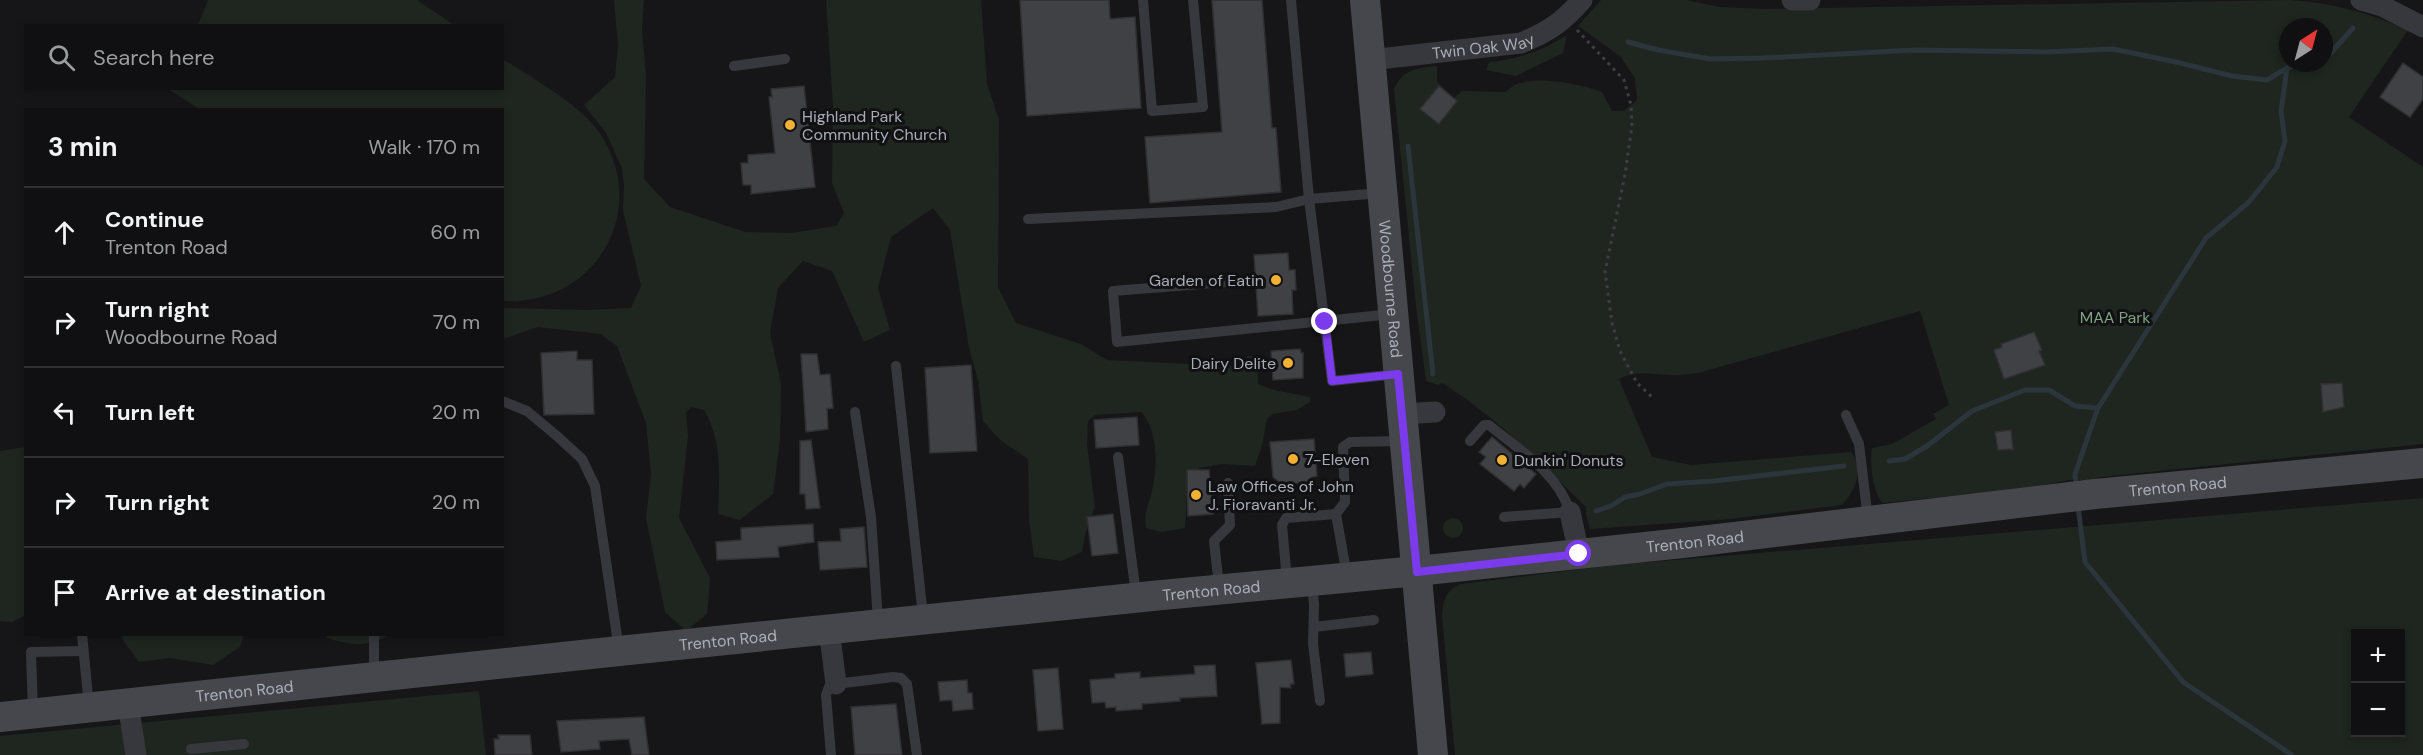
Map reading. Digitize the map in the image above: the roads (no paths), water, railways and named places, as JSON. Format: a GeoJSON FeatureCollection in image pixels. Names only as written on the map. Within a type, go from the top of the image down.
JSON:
{"type":"FeatureCollection","features":[{"type":"Feature","properties":{"kind":"main road","name":"Woodbourne Road"},"geometry":{"type":"LineString","coordinates":[[1365,0],[1433,755]]}},
{"type":"Feature","properties":{"kind":"main road","name":"Trenton Road"},"geometry":{"type":"LineString","coordinates":[[0,717],[830,629],[1417,572],[2057,498],[2423,463]]}},
{"type":"Feature","properties":{"kind":"street","name":"Twin Oak Way"},"geometry":{"type":"LineString","coordinates":[[1370,60],[1521,43],[1543,34],[1565,19],[1582,0]]}},
{"type":"Feature","properties":{"kind":"street"},"geometry":{"type":"LineString","coordinates":[[1792,0],[1810,0]]}},
{"type":"Feature","properties":{"kind":"street"},"geometry":{"type":"LineString","coordinates":[[2361,0],[2382,6],[2423,27]]}},
{"type":"Feature","properties":{"kind":"street"},"geometry":{"type":"LineString","coordinates":[[1404,428],[1435,412]]}},
{"type":"Feature","properties":{"kind":"street"},"geometry":{"type":"LineString","coordinates":[[1570,512],[1579,554]]}},
{"type":"Feature","properties":{"kind":"street"},"geometry":{"type":"LineString","coordinates":[[830,629],[837,684]]}},
{"type":"Feature","properties":{"kind":"street"},"geometry":{"type":"LineString","coordinates":[[128,703],[136,755]]}},
{"type":"Feature","properties":{"kind":"lane"},"geometry":{"type":"LineString","coordinates":[[1143,0],[1152,111],[1203,107],[1193,0]]}},
{"type":"Feature","properties":{"kind":"lane"},"geometry":{"type":"LineString","coordinates":[[1291,0],[1309,199],[1332,381],[1398,374]]}},
{"type":"Feature","properties":{"kind":"lane"},"geometry":{"type":"LineString","coordinates":[[734,66],[784,59]]}},
{"type":"Feature","properties":{"kind":"lane"},"geometry":{"type":"LineString","coordinates":[[1028,219],[1276,207],[1309,199],[1381,193]]}},
{"type":"Feature","properties":{"kind":"lane"},"geometry":{"type":"LineString","coordinates":[[1227,282],[1113,291],[1117,342],[1392,314]]}},
{"type":"Feature","properties":{"kind":"lane"},"geometry":{"type":"LineString","coordinates":[[896,366],[923,620]]}},
{"type":"Feature","properties":{"kind":"lane"},"geometry":{"type":"LineString","coordinates":[[504,402],[527,411],[557,436],[582,459],[596,486],[619,651]]}},
{"type":"Feature","properties":{"kind":"lane"},"geometry":{"type":"LineString","coordinates":[[855,412],[871,517],[879,624]]}},
{"type":"Feature","properties":{"kind":"lane"},"geometry":{"type":"LineString","coordinates":[[1846,415],[1859,444],[1868,521]]}},
{"type":"Feature","properties":{"kind":"lane"},"geometry":{"type":"LineString","coordinates":[[1470,441],[1484,425],[1489,425],[1556,483],[1566,498],[1570,512],[1504,517]]}},
{"type":"Feature","properties":{"kind":"lane"},"geometry":{"type":"LineString","coordinates":[[1347,578],[1336,514],[1345,502],[1343,447],[1350,442],[1404,428]]}},
{"type":"Feature","properties":{"kind":"lane"},"geometry":{"type":"LineString","coordinates":[[1118,457],[1136,598]]}},
{"type":"Feature","properties":{"kind":"lane"},"geometry":{"type":"LineString","coordinates":[[1219,590],[1214,542],[1230,525],[1228,483]]}},
{"type":"Feature","properties":{"kind":"lane"},"geometry":{"type":"LineString","coordinates":[[1320,701],[1313,644],[1314,627],[1282,525],[1286,518],[1336,514]]}},
{"type":"Feature","properties":{"kind":"lane"},"geometry":{"type":"LineString","coordinates":[[1314,627],[1374,620]]}},
{"type":"Feature","properties":{"kind":"lane"},"geometry":{"type":"LineString","coordinates":[[82,636],[89,707]]}},
{"type":"Feature","properties":{"kind":"lane"},"geometry":{"type":"LineString","coordinates":[[374,636],[374,677]]}},
{"type":"Feature","properties":{"kind":"lane"},"geometry":{"type":"LineString","coordinates":[[33,713],[31,652],[82,651]]}},
{"type":"Feature","properties":{"kind":"lane"},"geometry":{"type":"LineString","coordinates":[[831,755],[826,695],[829,687],[893,677],[905,680],[907,684],[917,755]]}},
{"type":"Feature","properties":{"kind":"lane"},"geometry":{"type":"LineString","coordinates":[[191,749],[244,744]]}},
{"type":"Feature","properties":{"kind":"waterway"},"geometry":{"type":"LineString","coordinates":[[2333,50],[2353,28]]}},
{"type":"Feature","properties":{"kind":"waterway"},"geometry":{"type":"LineString","coordinates":[[1628,42],[1710,59],[1916,50],[2047,52],[2113,49],[2232,76],[2267,80],[2280,72]]}},
{"type":"Feature","properties":{"kind":"waterway"},"geometry":{"type":"LineString","coordinates":[[2076,488],[2075,474],[2098,408],[2206,238],[2249,202],[2277,167],[2285,141],[2281,111],[2286,72]]}},
{"type":"Feature","properties":{"kind":"waterway"},"geometry":{"type":"LineString","coordinates":[[1408,146],[1433,374]]}},
{"type":"Feature","properties":{"kind":"waterway"},"geometry":{"type":"LineString","coordinates":[[1889,461],[1905,459],[1927,446],[1972,411],[2025,390],[2049,390],[2075,406],[2098,408]]}},
{"type":"Feature","properties":{"kind":"waterway"},"geometry":{"type":"LineString","coordinates":[[1596,511],[1611,506],[1625,497],[1667,484],[1844,466]]}},
{"type":"Feature","properties":{"kind":"waterway"},"geometry":{"type":"LineString","coordinates":[[2078,506],[2085,562],[2183,682],[2292,755]]}},
{"type":"Feature","properties":{"kind":"place","name":"Highland Park Community Church"},"geometry":{"type":"Point","coordinates":[790,125]}},
{"type":"Feature","properties":{"kind":"place","name":"Garden of Eatin"},"geometry":{"type":"Point","coordinates":[1276,280]}},
{"type":"Feature","properties":{"kind":"place","name":"Dairy Delite"},"geometry":{"type":"Point","coordinates":[1288,363]}},
{"type":"Feature","properties":{"kind":"place","name":"7-Eleven"},"geometry":{"type":"Point","coordinates":[1293,459]}},
{"type":"Feature","properties":{"kind":"place","name":"Dunkin' Donuts"},"geometry":{"type":"Point","coordinates":[1502,460]}},
{"type":"Feature","properties":{"kind":"place","name":"Law Offices of John J. Fioravanti Jr."},"geometry":{"type":"Point","coordinates":[1196,495]}},
{"type":"Feature","properties":{"kind":"park label","name":"MAA Park"},"geometry":{"type":"Point","coordinates":[2115,317]}}]}
